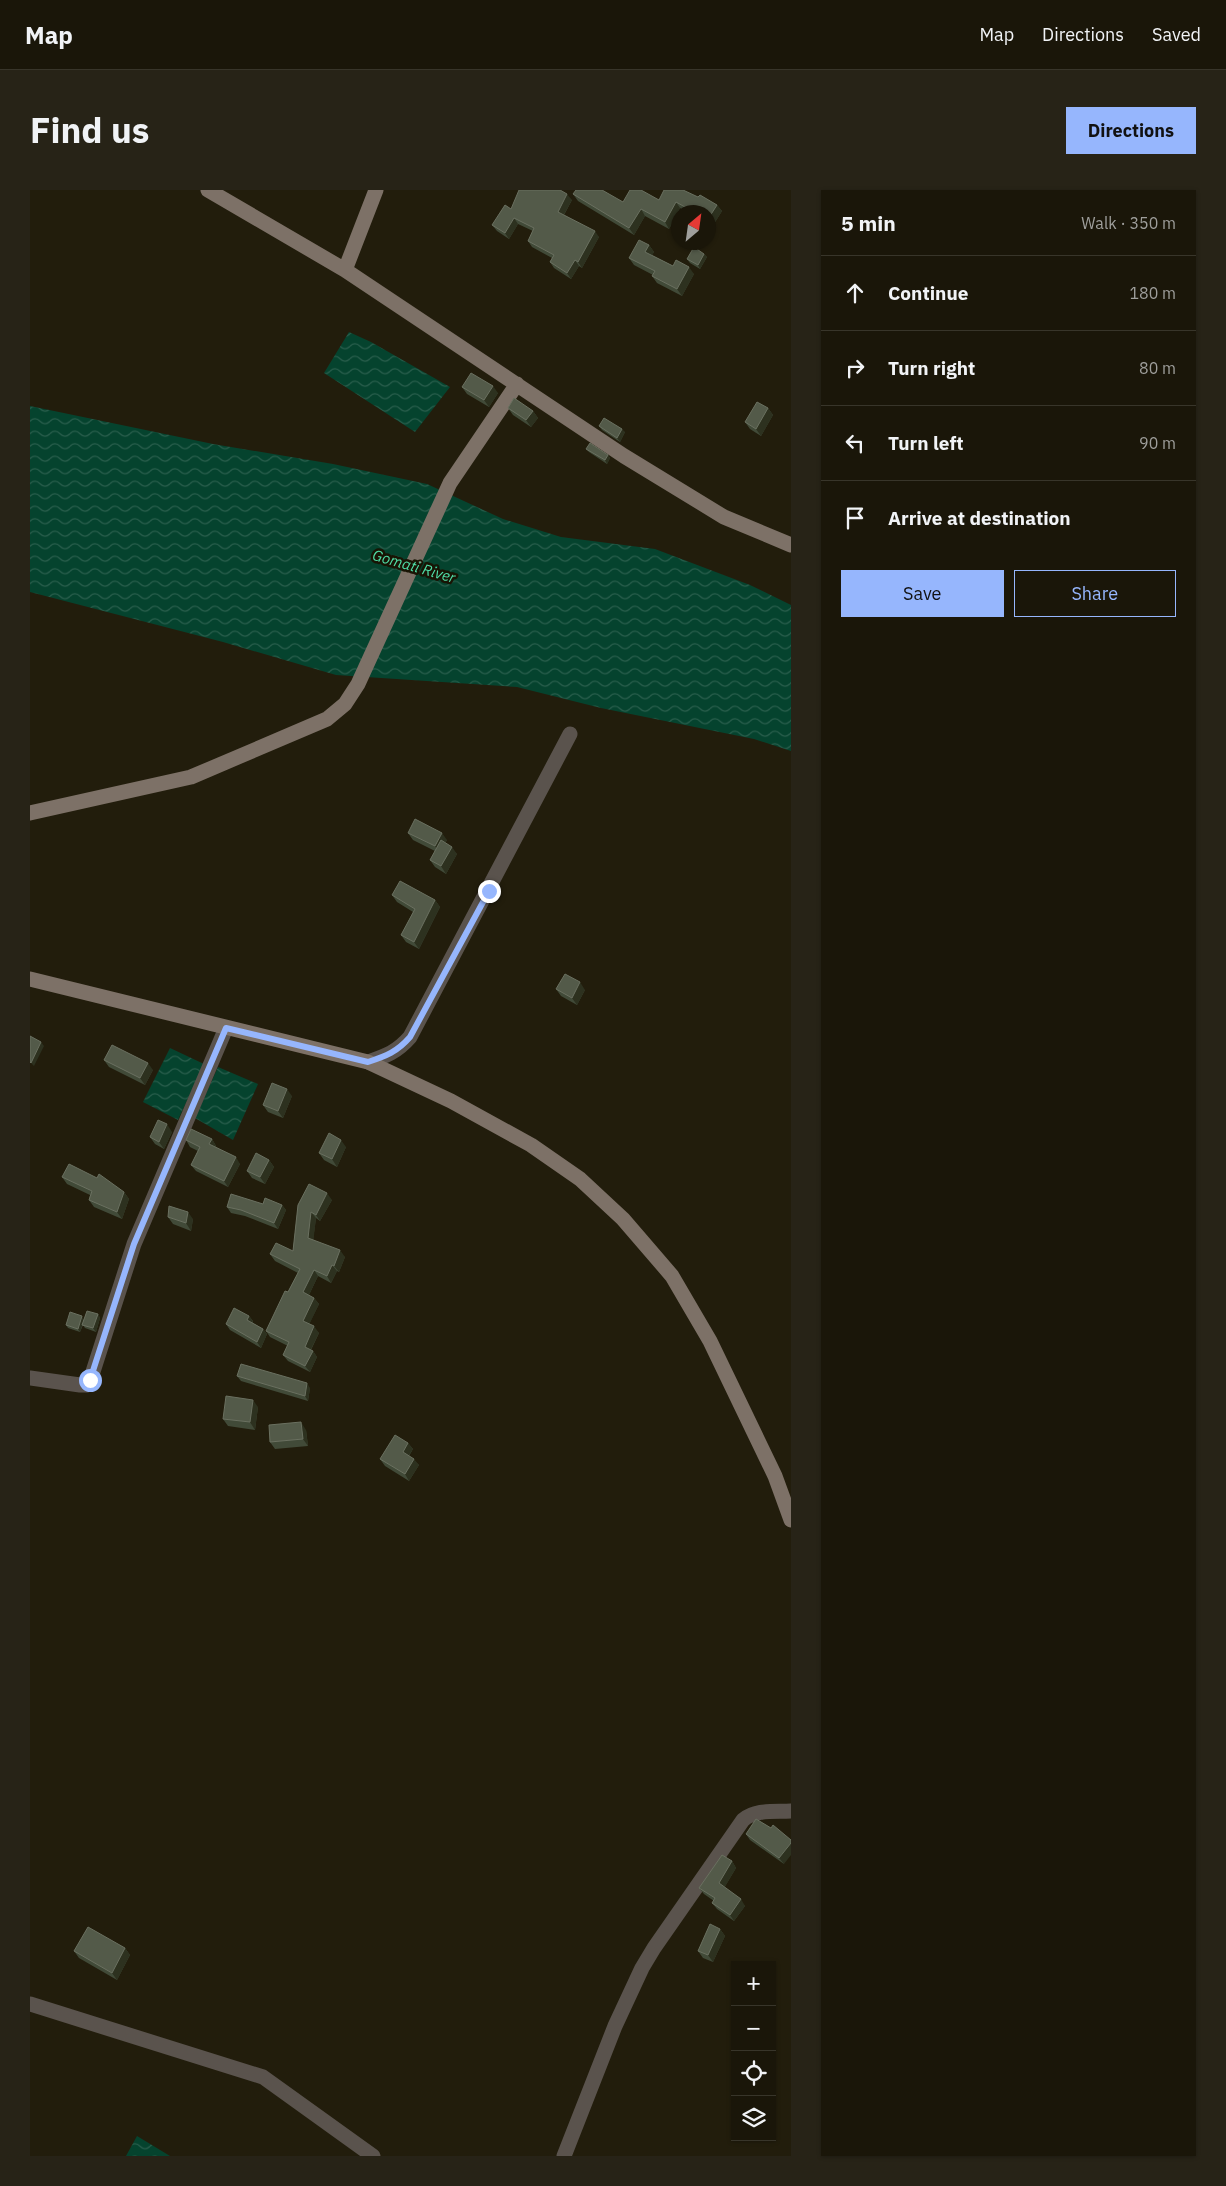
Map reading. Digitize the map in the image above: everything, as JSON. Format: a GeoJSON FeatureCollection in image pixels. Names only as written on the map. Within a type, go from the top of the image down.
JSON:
{"type":"FeatureCollection","features":[{"type":"Feature","properties":{"kind":"street"},"geometry":{"type":"LineString","coordinates":[[208,190],[345,270],[624,456],[724,517],[791,546]]}},
{"type":"Feature","properties":{"kind":"street"},"geometry":{"type":"LineString","coordinates":[[345,270],[376,190]]}},
{"type":"Feature","properties":{"kind":"street"},"geometry":{"type":"LineString","coordinates":[[30,813],[191,777],[327,719],[345,704],[358,684],[450,483],[518,384]]}},
{"type":"Feature","properties":{"kind":"street"},"geometry":{"type":"LineString","coordinates":[[368,1062],[389,1056],[401,1048],[410,1037],[570,734]]}},
{"type":"Feature","properties":{"kind":"street"},"geometry":{"type":"LineString","coordinates":[[30,979],[368,1062],[451,1101],[531,1145],[580,1179],[623,1219],[672,1276],[710,1341],[775,1476],[791,1520]]}},
{"type":"Feature","properties":{"kind":"street"},"geometry":{"type":"LineString","coordinates":[[30,1378],[80,1385],[87,1385],[90,1380],[134,1244],[226,1028]]}},
{"type":"Feature","properties":{"kind":"street"},"geometry":{"type":"LineString","coordinates":[[564,2156],[615,2026],[654,1948],[743,1820],[758,1812],[791,1811]]}},
{"type":"Feature","properties":{"kind":"street"},"geometry":{"type":"LineString","coordinates":[[30,2004],[263,2077],[373,2156]]}},
{"type":"Feature","properties":{"kind":"water"},"geometry":{"type":"Polygon","coordinates":[[[349,332],[371,342],[450,387],[415,432],[324,373],[349,332]]]}},
{"type":"Feature","properties":{"kind":"water","name":"Gomati River"},"geometry":{"type":"Polygon","coordinates":[[[30,406],[213,444],[333,464],[427,484],[503,519],[561,537],[655,549],[750,585],[791,605],[791,751],[754,739],[601,708],[517,687],[336,675],[223,642],[30,592],[30,406]]]}},
{"type":"Feature","properties":{"kind":"water"},"geometry":{"type":"Polygon","coordinates":[[[170,1048],[204,1064],[178,1120],[143,1102],[170,1048]]]}},
{"type":"Feature","properties":{"kind":"water"},"geometry":{"type":"Polygon","coordinates":[[[218,1067],[258,1084],[233,1140],[195,1118],[218,1067]]]}},
{"type":"Feature","properties":{"kind":"water"},"geometry":{"type":"Polygon","coordinates":[[[137,2136],[170,2156],[126,2156],[137,2136]]]}},
{"type":"Feature","properties":{"kind":"building"},"geometry":{"type":"Polygon","coordinates":[[[519,190],[560,190],[567,194],[558,212],[595,231],[578,262],[575,260],[567,273],[550,262],[554,255],[528,241],[534,228],[514,218],[505,233],[492,225],[505,205],[511,209],[519,190]]]}},
{"type":"Feature","properties":{"kind":"building"},"geometry":{"type":"Polygon","coordinates":[[[576,190],[602,190],[623,202],[630,190],[641,190],[659,200],[664,190],[683,190],[698,197],[700,195],[717,205],[716,207],[716,205],[681,205],[676,202],[674,205],[671,205],[671,211],[665,222],[641,209],[629,228],[573,194],[576,190]]]}},
{"type":"Feature","properties":{"kind":"building"},"geometry":{"type":"Polygon","coordinates":[[[639,240],[649,245],[645,252],[673,266],[676,260],[689,267],[677,289],[652,276],[655,271],[629,258],[639,240]]]}},
{"type":"Feature","properties":{"kind":"building"},"geometry":{"type":"Polygon","coordinates":[[[692,250],[698,250],[704,254],[698,265],[687,259],[692,250]]]}},
{"type":"Feature","properties":{"kind":"building"},"geometry":{"type":"Polygon","coordinates":[[[471,373],[493,386],[484,400],[462,387],[471,373]]]}},
{"type":"Feature","properties":{"kind":"building"},"geometry":{"type":"Polygon","coordinates":[[[514,398],[533,411],[526,420],[508,408],[514,398]]]}},
{"type":"Feature","properties":{"kind":"building"},"geometry":{"type":"Polygon","coordinates":[[[757,402],[768,408],[756,429],[745,422],[757,402]]]}},
{"type":"Feature","properties":{"kind":"building"},"geometry":{"type":"Polygon","coordinates":[[[604,418],[622,429],[617,438],[599,426],[604,418]]]}},
{"type":"Feature","properties":{"kind":"building"},"geometry":{"type":"Polygon","coordinates":[[[590,443],[608,455],[605,460],[586,449],[590,443]]]}},
{"type":"Feature","properties":{"kind":"building"},"geometry":{"type":"Polygon","coordinates":[[[415,819],[442,833],[435,846],[408,833],[415,819]]]}},
{"type":"Feature","properties":{"kind":"building"},"geometry":{"type":"Polygon","coordinates":[[[441,840],[452,847],[441,866],[430,860],[441,840]]]}},
{"type":"Feature","properties":{"kind":"building"},"geometry":{"type":"Polygon","coordinates":[[[400,881],[435,900],[414,942],[401,935],[415,909],[392,895],[400,881]]]}},
{"type":"Feature","properties":{"kind":"building"},"geometry":{"type":"Polygon","coordinates":[[[565,974],[580,982],[572,998],[556,989],[565,974]]]}},
{"type":"Feature","properties":{"kind":"building"},"geometry":{"type":"Polygon","coordinates":[[[30,1036],[41,1042],[31,1063],[30,1062],[30,1036]]]}},
{"type":"Feature","properties":{"kind":"building"},"geometry":{"type":"Polygon","coordinates":[[[112,1045],[148,1063],[140,1078],[104,1060],[112,1045]]]}},
{"type":"Feature","properties":{"kind":"building"},"geometry":{"type":"Polygon","coordinates":[[[272,1083],[287,1089],[278,1111],[263,1105],[272,1083]]]}},
{"type":"Feature","properties":{"kind":"building"},"geometry":{"type":"Polygon","coordinates":[[[158,1120],[167,1124],[159,1142],[150,1137],[158,1120]]]}},
{"type":"Feature","properties":{"kind":"building"},"geometry":{"type":"Polygon","coordinates":[[[191,1129],[212,1139],[209,1144],[236,1157],[224,1181],[191,1165],[200,1147],[186,1140],[191,1129]]]}},
{"type":"Feature","properties":{"kind":"building"},"geometry":{"type":"Polygon","coordinates":[[[329,1133],[341,1140],[332,1159],[319,1153],[329,1133]]]}},
{"type":"Feature","properties":{"kind":"building"},"geometry":{"type":"Polygon","coordinates":[[[256,1153],[269,1160],[260,1177],[247,1171],[256,1153]]]}},
{"type":"Feature","properties":{"kind":"building"},"geometry":{"type":"Polygon","coordinates":[[[69,1164],[97,1178],[99,1174],[124,1192],[117,1212],[89,1200],[92,1191],[62,1177],[69,1164]]]}},
{"type":"Feature","properties":{"kind":"building"},"geometry":{"type":"Polygon","coordinates":[[[309,1184],[327,1193],[316,1215],[311,1212],[308,1238],[340,1250],[334,1266],[332,1265],[327,1276],[314,1270],[303,1292],[314,1298],[303,1321],[314,1326],[305,1347],[313,1351],[305,1366],[283,1355],[289,1342],[266,1331],[285,1291],[288,1292],[300,1269],[270,1254],[276,1243],[293,1251],[298,1205],[309,1184]]]}},
{"type":"Feature","properties":{"kind":"building"},"geometry":{"type":"Polygon","coordinates":[[[231,1194],[263,1204],[265,1198],[282,1205],[274,1223],[241,1210],[227,1207],[231,1194]]]}},
{"type":"Feature","properties":{"kind":"building"},"geometry":{"type":"Polygon","coordinates":[[[169,1206],[188,1212],[186,1223],[168,1217],[169,1206]]]}},
{"type":"Feature","properties":{"kind":"building"},"geometry":{"type":"Polygon","coordinates":[[[234,1308],[249,1316],[247,1320],[263,1329],[257,1342],[226,1324],[234,1308]]]}},
{"type":"Feature","properties":{"kind":"building"},"geometry":{"type":"Polygon","coordinates":[[[87,1311],[98,1314],[93,1328],[82,1325],[87,1311]]]}},
{"type":"Feature","properties":{"kind":"building"},"geometry":{"type":"Polygon","coordinates":[[[70,1312],[82,1316],[78,1329],[66,1325],[70,1312]]]}},
{"type":"Feature","properties":{"kind":"building"},"geometry":{"type":"Polygon","coordinates":[[[241,1364],[307,1383],[305,1396],[237,1376],[241,1364]]]}},
{"type":"Feature","properties":{"kind":"building"},"geometry":{"type":"Polygon","coordinates":[[[226,1396],[253,1400],[250,1422],[223,1419],[226,1396]]]}},
{"type":"Feature","properties":{"kind":"building"},"geometry":{"type":"Polygon","coordinates":[[[301,1422],[303,1439],[270,1442],[269,1425],[301,1422]]]}},
{"type":"Feature","properties":{"kind":"building"},"geometry":{"type":"Polygon","coordinates":[[[395,1435],[408,1443],[403,1452],[414,1459],[405,1474],[380,1459],[395,1435]]]}},
{"type":"Feature","properties":{"kind":"building"},"geometry":{"type":"Polygon","coordinates":[[[756,1819],[771,1828],[773,1825],[791,1840],[791,1843],[779,1858],[746,1834],[756,1819]]]}},
{"type":"Feature","properties":{"kind":"building"},"geometry":{"type":"Polygon","coordinates":[[[722,1855],[732,1861],[719,1883],[741,1899],[730,1915],[712,1903],[715,1898],[699,1888],[722,1855]]]}},
{"type":"Feature","properties":{"kind":"building"},"geometry":{"type":"Polygon","coordinates":[[[710,1924],[720,1929],[708,1955],[698,1951],[710,1924]]]}},
{"type":"Feature","properties":{"kind":"building"},"geometry":{"type":"Polygon","coordinates":[[[88,1927],[125,1948],[112,1973],[74,1951],[88,1927]]]}},
{"type":"Feature","properties":{"kind":"route"},"geometry":{"type":"LineString","coordinates":[[90,1380],[99,1347],[134,1244],[226,1028],[368,1062],[389,1056],[401,1048],[410,1037],[489,891]]}}]}
